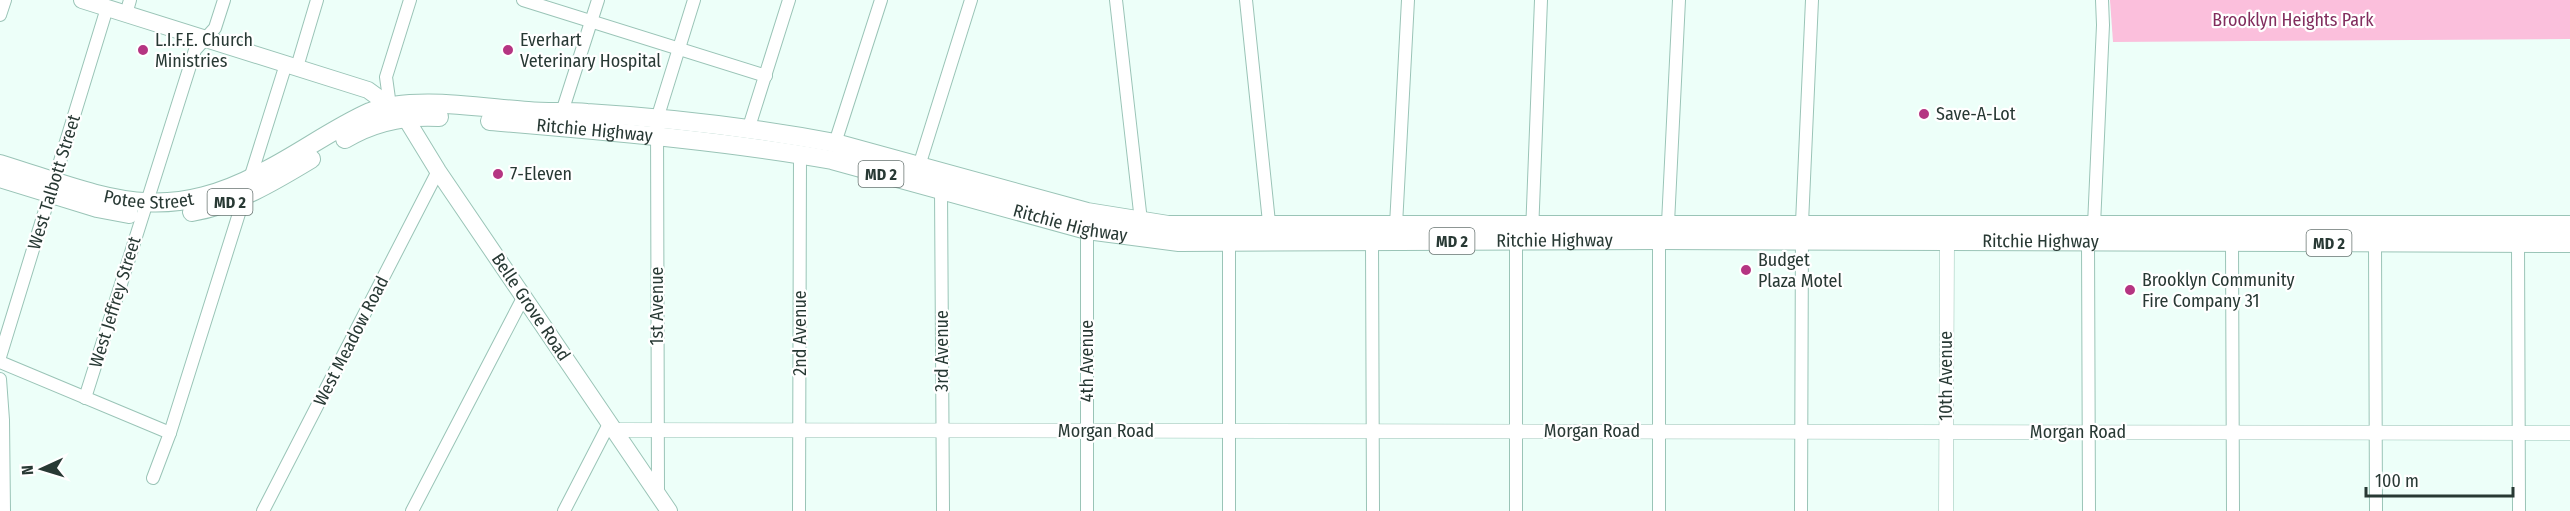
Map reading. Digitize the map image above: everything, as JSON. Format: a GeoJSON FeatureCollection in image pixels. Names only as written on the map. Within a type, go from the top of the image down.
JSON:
{"type":"FeatureCollection","features":[{"type":"Feature","properties":{"kind":"main road"},"geometry":{"type":"LineString","coordinates":[[82,0],[107,8],[128,7],[205,38],[368,90],[398,111]]}},
{"type":"Feature","properties":{"kind":"main road","name":"Ritchie Highway"},"geometry":{"type":"LineString","coordinates":[[373,125],[415,103],[562,112],[832,160],[941,190],[1179,242],[1229,243],[1270,234],[1396,225],[1659,240],[1802,232],[2091,233],[2570,225]]}},
{"type":"Feature","properties":{"kind":"main road","name":"Ritchie Highway"},"geometry":{"type":"LineString","coordinates":[[398,111],[468,119],[748,130],[835,143],[919,166],[1087,221],[1141,221],[1372,242],[1668,223],[1947,241],[2091,233],[2232,243],[2570,243]]}},
{"type":"Feature","properties":{"kind":"main road","name":"Belle Grove Road"},"geometry":{"type":"LineString","coordinates":[[398,111],[669,511]]}},
{"type":"Feature","properties":{"kind":"main road","name":"Potee Street"},"geometry":{"type":"LineString","coordinates":[[247,188],[346,124],[398,111]]}},
{"type":"Feature","properties":{"kind":"main road","name":"Potee Street"},"geometry":{"type":"LineString","coordinates":[[0,178],[116,199],[144,210],[247,188],[373,125]]}},
{"type":"Feature","properties":{"kind":"main road","name":"Potee Street"},"geometry":{"type":"LineString","coordinates":[[0,164],[52,187]]}},
{"type":"Feature","properties":{"kind":"street"},"geometry":{"type":"LineString","coordinates":[[0,15],[5,0]]}},
{"type":"Feature","properties":{"kind":"street","name":"West Jeffrey Street"},"geometry":{"type":"LineString","coordinates":[[85,398],[195,50],[215,28],[224,0]]}},
{"type":"Feature","properties":{"kind":"street"},"geometry":{"type":"LineString","coordinates":[[153,478],[170,433],[247,188],[317,0]]}},
{"type":"Feature","properties":{"kind":"street"},"geometry":{"type":"LineString","coordinates":[[398,111],[386,77],[410,0]]}},
{"type":"Feature","properties":{"kind":"street"},"geometry":{"type":"LineString","coordinates":[[523,0],[766,76]]}},
{"type":"Feature","properties":{"kind":"street"},"geometry":{"type":"LineString","coordinates":[[562,112],[598,0]]}},
{"type":"Feature","properties":{"kind":"street","name":"1st Avenue"},"geometry":{"type":"LineString","coordinates":[[657,494],[657,128],[694,0]]}},
{"type":"Feature","properties":{"kind":"street"},"geometry":{"type":"LineString","coordinates":[[748,130],[789,0]]}},
{"type":"Feature","properties":{"kind":"street"},"geometry":{"type":"LineString","coordinates":[[835,143],[881,0]]}},
{"type":"Feature","properties":{"kind":"street"},"geometry":{"type":"LineString","coordinates":[[919,166],[971,0]]}},
{"type":"Feature","properties":{"kind":"street"},"geometry":{"type":"LineString","coordinates":[[1116,0],[1141,221]]}},
{"type":"Feature","properties":{"kind":"street"},"geometry":{"type":"LineString","coordinates":[[1246,0],[1270,234]]}},
{"type":"Feature","properties":{"kind":"street"},"geometry":{"type":"LineString","coordinates":[[1396,225],[1408,0]]}},
{"type":"Feature","properties":{"kind":"street"},"geometry":{"type":"LineString","coordinates":[[1516,511],[1516,431],[1524,232],[1541,0]]}},
{"type":"Feature","properties":{"kind":"street"},"geometry":{"type":"LineString","coordinates":[[1659,511],[1659,240],[1668,223],[1678,0]]}},
{"type":"Feature","properties":{"kind":"street"},"geometry":{"type":"LineString","coordinates":[[1801,511],[1802,232],[1812,0]]}},
{"type":"Feature","properties":{"kind":"street"},"geometry":{"type":"LineString","coordinates":[[2089,511],[2091,233],[2103,25],[2102,0]]}},
{"type":"Feature","properties":{"kind":"street","name":"West Talbott Street"},"geometry":{"type":"LineString","coordinates":[[0,357],[107,8]]}},
{"type":"Feature","properties":{"kind":"street","name":"2nd Avenue"},"geometry":{"type":"LineString","coordinates":[[800,154],[800,511]]}},
{"type":"Feature","properties":{"kind":"street","name":"West Meadow Road"},"geometry":{"type":"LineString","coordinates":[[263,511],[438,171]]}},
{"type":"Feature","properties":{"kind":"street","name":"3rd Avenue"},"geometry":{"type":"LineString","coordinates":[[941,190],[943,511]]}},
{"type":"Feature","properties":{"kind":"street","name":"4th Avenue"},"geometry":{"type":"LineString","coordinates":[[1087,221],[1087,511]]}},
{"type":"Feature","properties":{"kind":"street","name":"10th Avenue"},"geometry":{"type":"LineString","coordinates":[[1946,511],[1947,241]]}},
{"type":"Feature","properties":{"kind":"street"},"geometry":{"type":"LineString","coordinates":[[1372,242],[1373,511]]}},
{"type":"Feature","properties":{"kind":"street"},"geometry":{"type":"LineString","coordinates":[[1229,243],[1229,511]]}},
{"type":"Feature","properties":{"kind":"street"},"geometry":{"type":"LineString","coordinates":[[2232,243],[2233,511]]}},
{"type":"Feature","properties":{"kind":"street"},"geometry":{"type":"LineString","coordinates":[[2375,243],[2376,511]]}},
{"type":"Feature","properties":{"kind":"street"},"geometry":{"type":"LineString","coordinates":[[2518,243],[2519,511]]}},
{"type":"Feature","properties":{"kind":"street"},"geometry":{"type":"LineString","coordinates":[[412,511],[524,296]]}},
{"type":"Feature","properties":{"kind":"street"},"geometry":{"type":"LineString","coordinates":[[0,362],[170,433]]}},
{"type":"Feature","properties":{"kind":"street"},"geometry":{"type":"LineString","coordinates":[[0,379],[4,511]]}},
{"type":"Feature","properties":{"kind":"street"},"geometry":{"type":"LineString","coordinates":[[564,511],[611,427]]}},
{"type":"Feature","properties":{"kind":"street","name":"Morgan Road"},"geometry":{"type":"LineString","coordinates":[[611,427],[657,430],[943,431],[2570,433]]}},
{"type":"Feature","properties":{"kind":"green space","name":"Brooklyn Heights Park"},"geometry":{"type":"Polygon","coordinates":[[[2110,0],[2570,0],[2570,39],[2113,42],[2110,0]]]}},
{"type":"Feature","properties":{"kind":"place","name":"L.I.F.E. Church Ministries"},"geometry":{"type":"Point","coordinates":[143,50]}},
{"type":"Feature","properties":{"kind":"place","name":"Everhart Veterinary Hospital"},"geometry":{"type":"Point","coordinates":[508,50]}},
{"type":"Feature","properties":{"kind":"place","name":"Save-A-Lot"},"geometry":{"type":"Point","coordinates":[1924,114]}},
{"type":"Feature","properties":{"kind":"place","name":"7-Eleven"},"geometry":{"type":"Point","coordinates":[498,174]}},
{"type":"Feature","properties":{"kind":"place","name":"Budget Plaza Motel"},"geometry":{"type":"Point","coordinates":[1746,270]}},
{"type":"Feature","properties":{"kind":"place","name":"Brooklyn Community Fire Company 31"},"geometry":{"type":"Point","coordinates":[2130,290]}}]}
